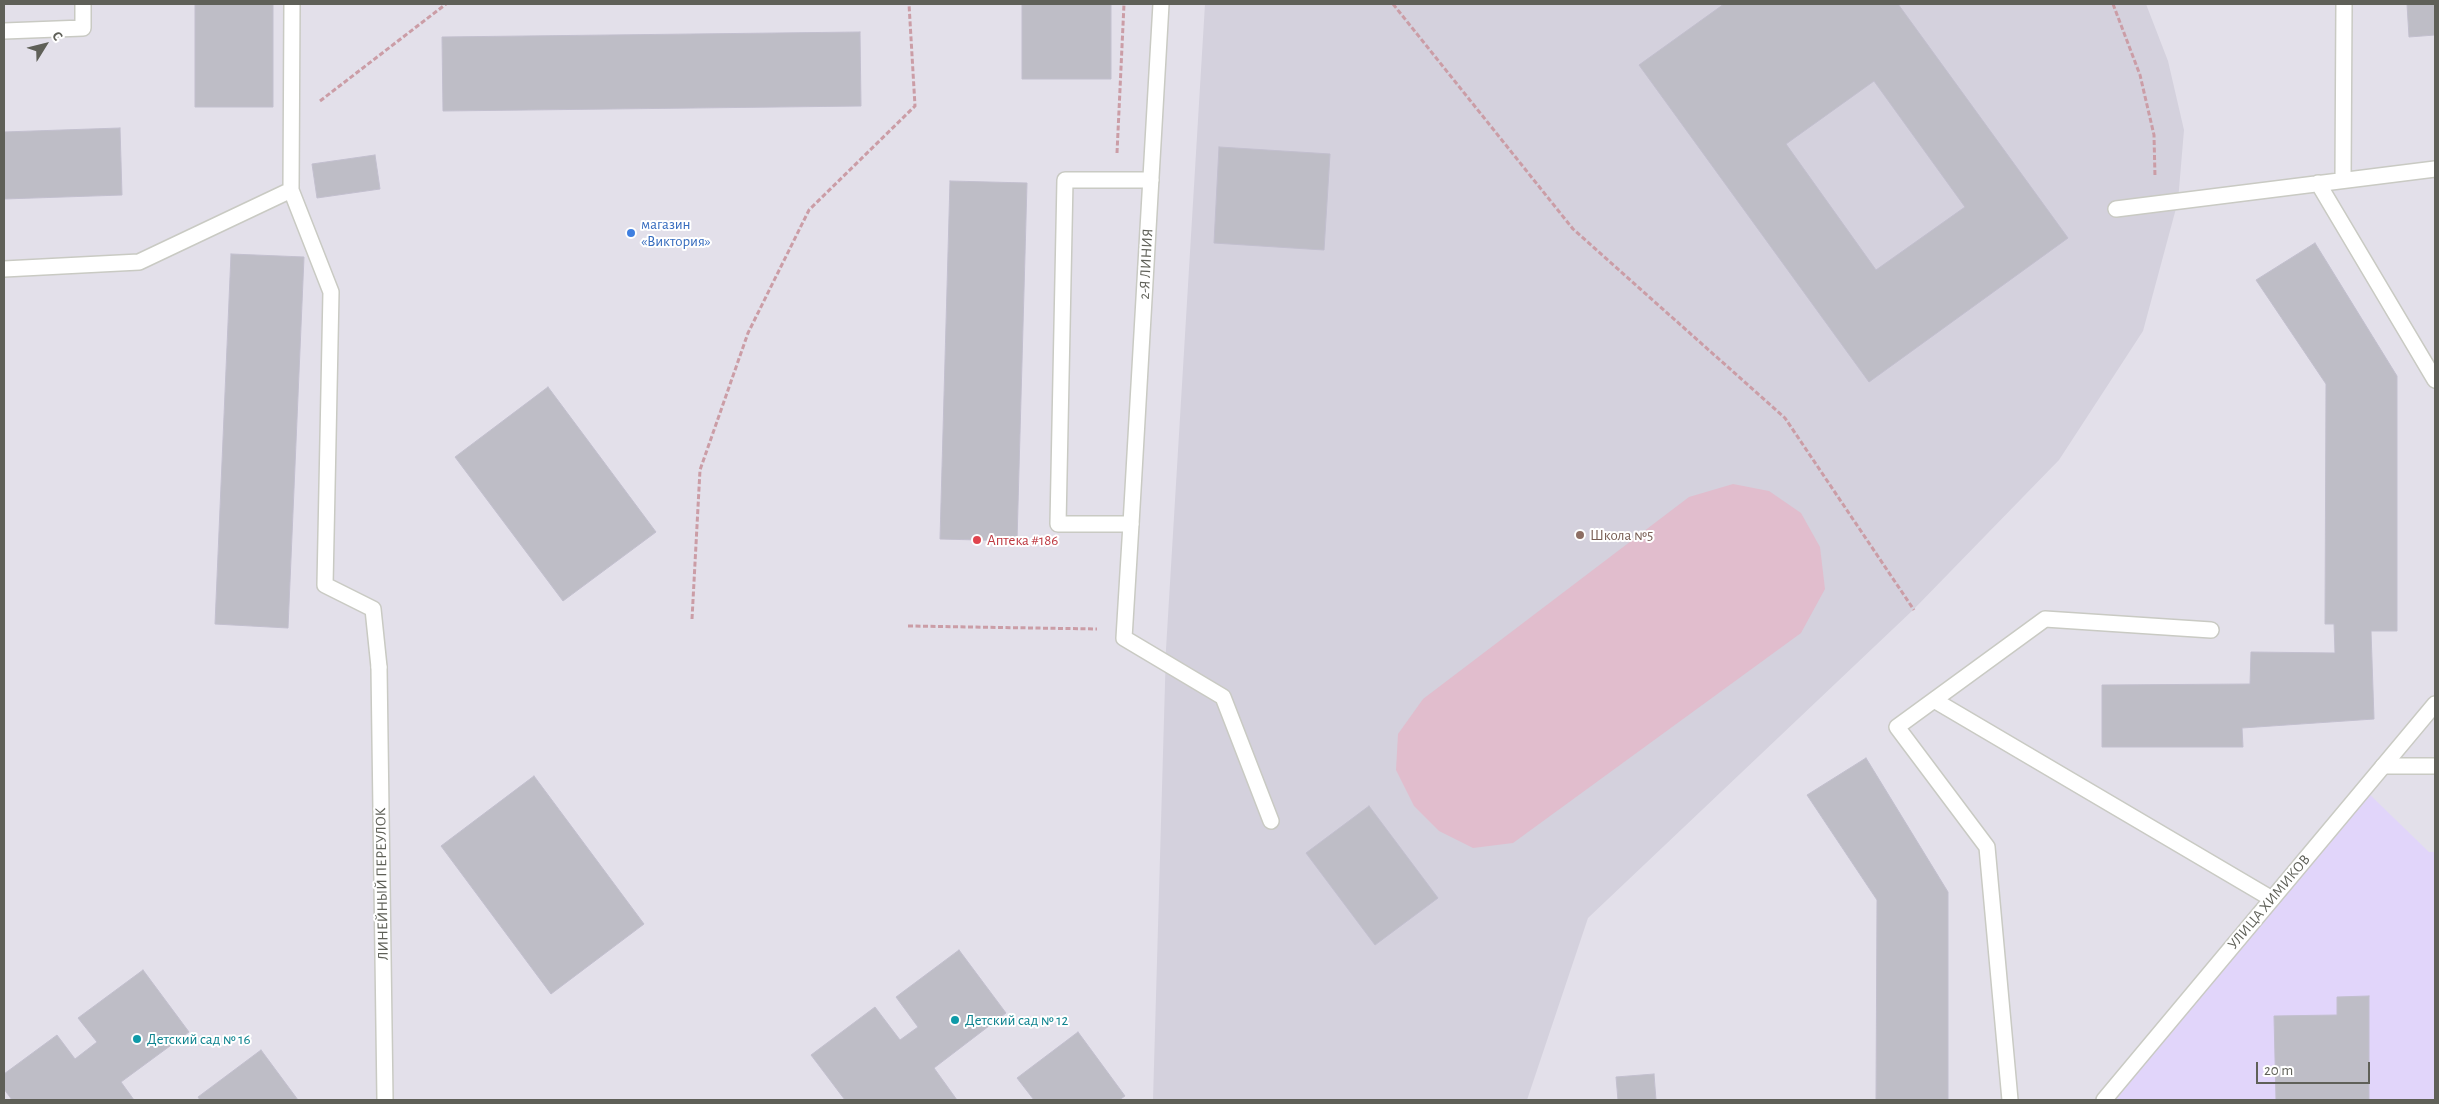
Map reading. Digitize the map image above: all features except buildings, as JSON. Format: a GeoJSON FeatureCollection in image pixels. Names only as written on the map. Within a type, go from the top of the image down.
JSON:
{"type":"FeatureCollection","features":[{"type":"Feature","properties":{"kind":"street"},"geometry":{"type":"LineString","coordinates":[[4,31],[83,28],[83,4]]}},
{"type":"Feature","properties":{"kind":"street"},"geometry":{"type":"LineString","coordinates":[[4,269],[139,262],[291,190],[292,4]]}},
{"type":"Feature","properties":{"kind":"street","name":"2-Я ЛИНИЯ"},"geometry":{"type":"LineString","coordinates":[[1125,629],[1161,4]]}},
{"type":"Feature","properties":{"kind":"street"},"geometry":{"type":"LineString","coordinates":[[2343,180],[2344,4]]}},
{"type":"Feature","properties":{"kind":"street"},"geometry":{"type":"LineString","coordinates":[[2116,209],[2435,169]]}},
{"type":"Feature","properties":{"kind":"street"},"geometry":{"type":"LineString","coordinates":[[1131,524],[1058,524],[1065,180],[1151,180]]}},
{"type":"Feature","properties":{"kind":"street"},"geometry":{"type":"LineString","coordinates":[[2318,183],[2435,380]]}},
{"type":"Feature","properties":{"kind":"street","name":"ЛИНЕЙНЫЙ ПЕРЕУЛОК"},"geometry":{"type":"LineString","coordinates":[[291,190],[331,292],[325,585],[373,608],[380,667],[385,1100]]}},
{"type":"Feature","properties":{"kind":"street"},"geometry":{"type":"LineString","coordinates":[[2010,1100],[1987,847],[1897,727],[2045,619],[2210,630]]}},
{"type":"Feature","properties":{"kind":"street"},"geometry":{"type":"LineString","coordinates":[[1125,629],[1124,638],[1223,697],[1271,821]]}},
{"type":"Feature","properties":{"kind":"street"},"geometry":{"type":"LineString","coordinates":[[1934,700],[2272,899]]}},
{"type":"Feature","properties":{"kind":"street","name":"УЛИЦА ХИМИКОВ"},"geometry":{"type":"LineString","coordinates":[[2104,1100],[2435,704]]}},
{"type":"Feature","properties":{"kind":"street"},"geometry":{"type":"LineString","coordinates":[[2383,766],[2435,766]]}},
{"type":"Feature","properties":{"kind":"path"},"geometry":{"type":"LineString","coordinates":[[291,123],[446,4]]}},
{"type":"Feature","properties":{"kind":"path"},"geometry":{"type":"LineString","coordinates":[[692,619],[700,470],[745,342],[810,210],[915,106],[909,4]]}},
{"type":"Feature","properties":{"kind":"path"},"geometry":{"type":"LineString","coordinates":[[1115,180],[1124,4]]}},
{"type":"Feature","properties":{"kind":"path"},"geometry":{"type":"LineString","coordinates":[[1393,4],[1573,229],[1785,418],[1914,610]]}},
{"type":"Feature","properties":{"kind":"path"},"geometry":{"type":"LineString","coordinates":[[2113,4],[2140,75],[2154,135],[2156,203]]}},
{"type":"Feature","properties":{"kind":"path"},"geometry":{"type":"LineString","coordinates":[[908,626],[1125,629]]}},
{"type":"Feature","properties":{"kind":"shaded area","name":"Школа №5"},"geometry":{"type":"Polygon","coordinates":[[[1205,4],[2146,4],[2168,61],[2184,130],[2178,201],[2143,331],[2059,460],[1913,610],[1588,918],[1527,1100],[1153,1100],[1166,649],[1205,4]]]}},
{"type":"Feature","properties":{"kind":"shaded area"},"geometry":{"type":"Polygon","coordinates":[[[1733,484],[1769,491],[1801,513],[1820,547],[1825,589],[1801,633],[1513,843],[1473,848],[1439,831],[1414,806],[1396,770],[1398,734],[1423,699],[1689,497],[1733,484]]]}},
{"type":"Feature","properties":{"kind":"shaded area"},"geometry":{"type":"Polygon","coordinates":[[[2364,789],[2429,852],[2435,852],[2435,1100],[2104,1100],[2364,789]]]}},
{"type":"Feature","properties":{"kind":"place","name":"магазин «Виктория»"},"geometry":{"type":"Point","coordinates":[631,233]}},
{"type":"Feature","properties":{"kind":"place","name":"Школа №5"},"geometry":{"type":"Point","coordinates":[1580,535]}},
{"type":"Feature","properties":{"kind":"place","name":"Аптека #186"},"geometry":{"type":"Point","coordinates":[977,540]}},
{"type":"Feature","properties":{"kind":"place","name":"Детский сад № 12"},"geometry":{"type":"Point","coordinates":[955,1020]}},
{"type":"Feature","properties":{"kind":"place","name":"Детский сад № 16"},"geometry":{"type":"Point","coordinates":[137,1039]}}]}
